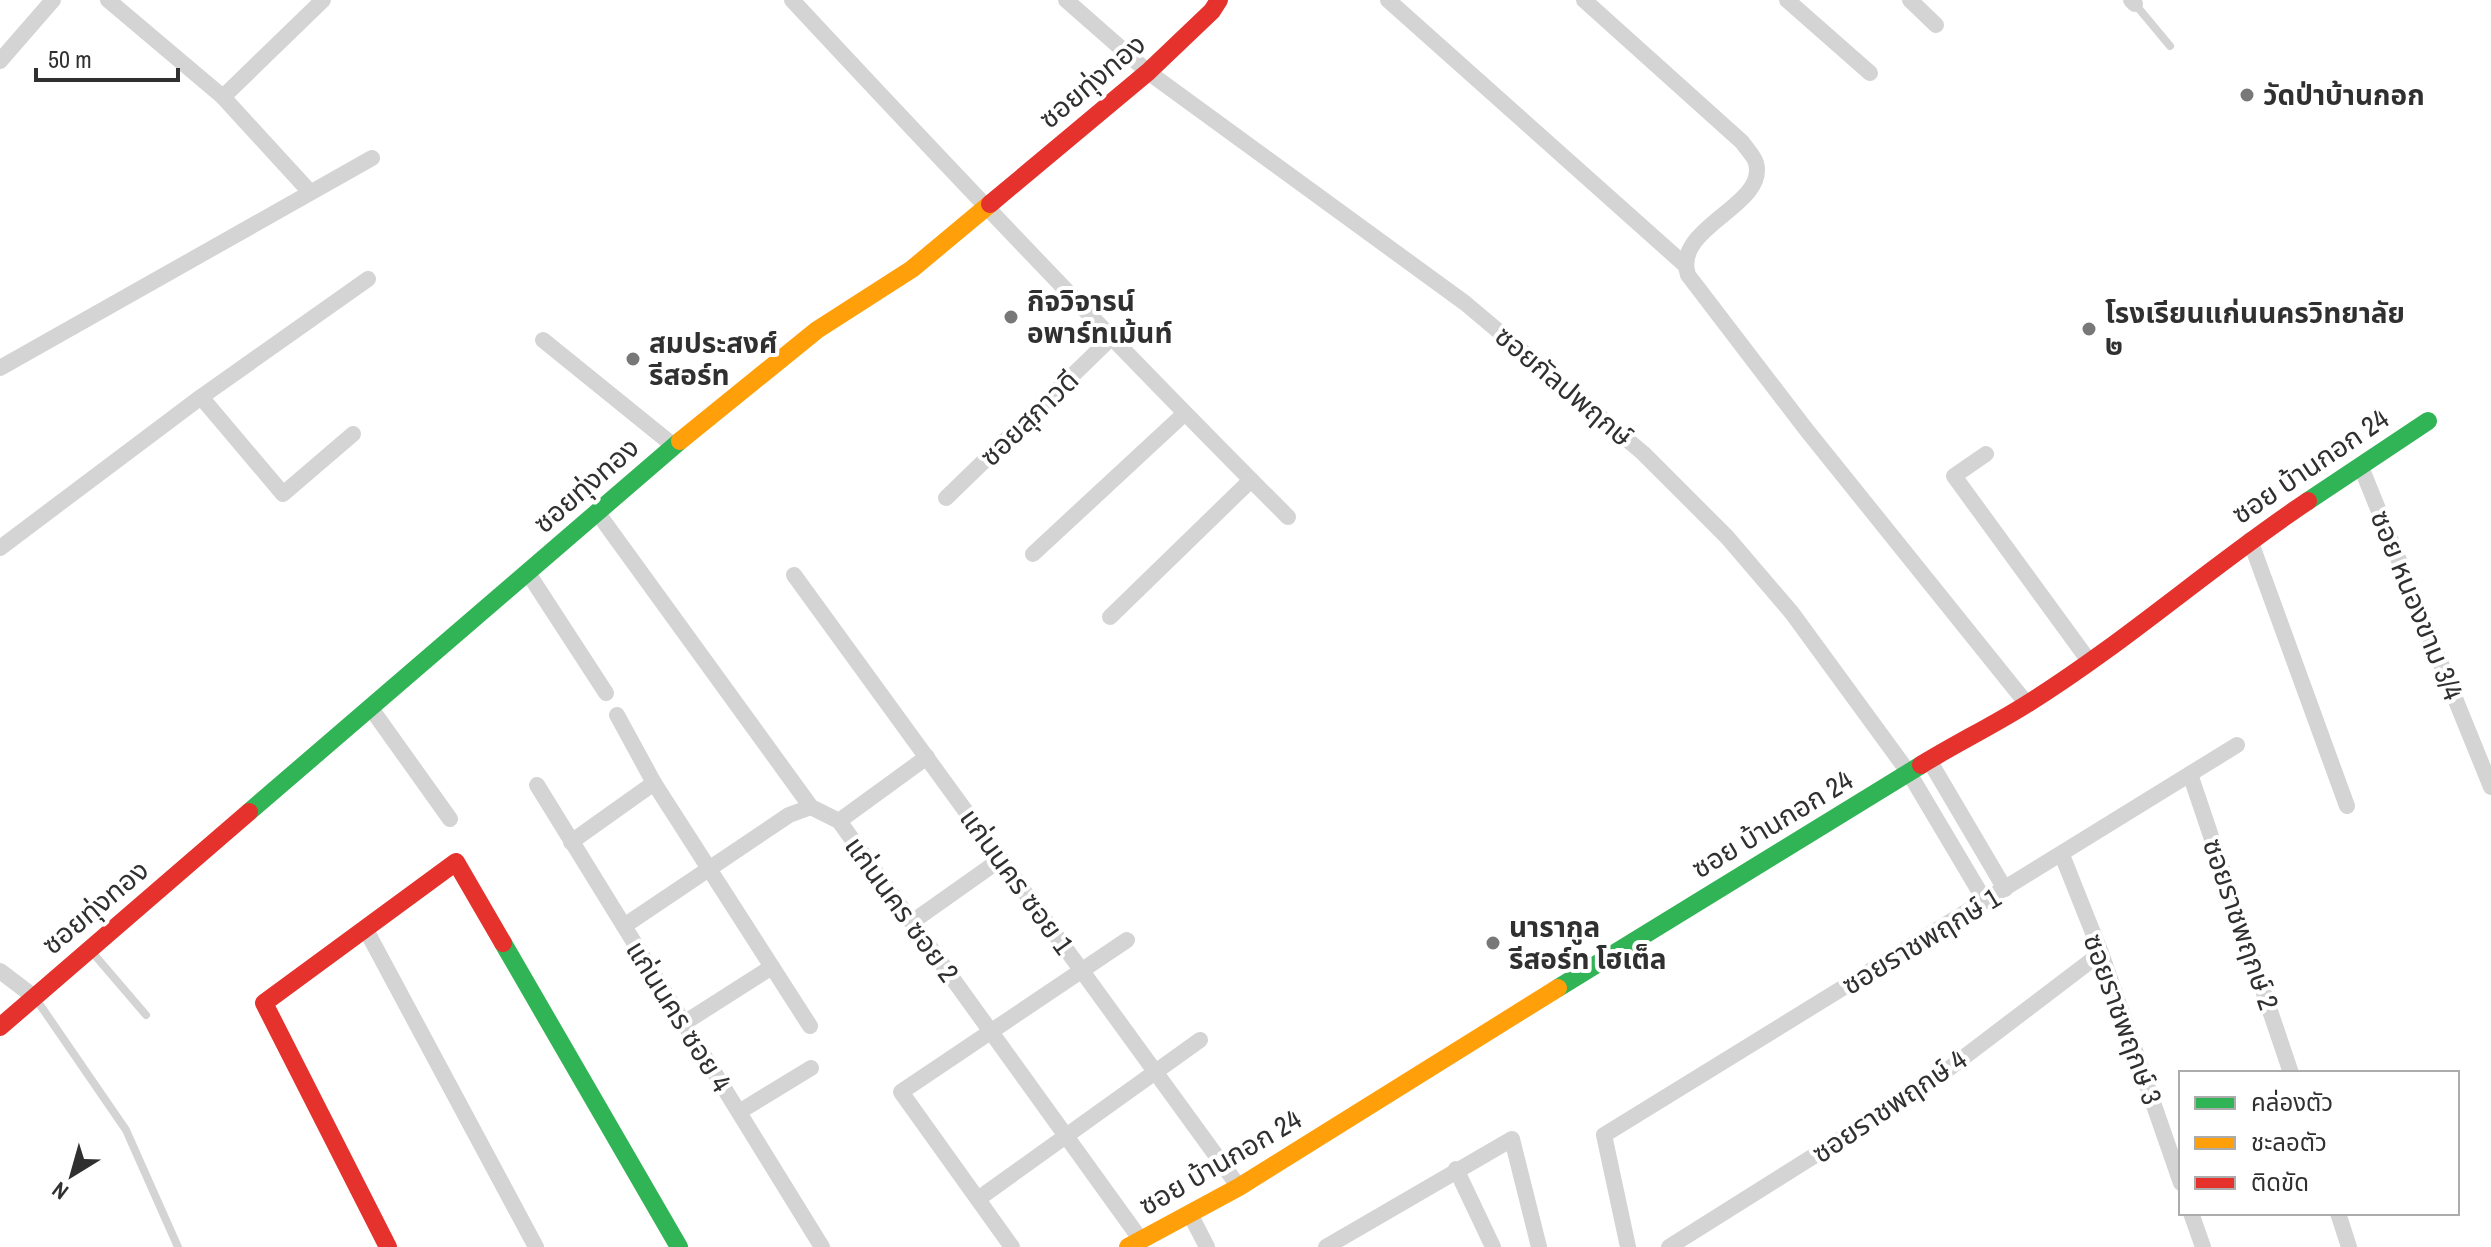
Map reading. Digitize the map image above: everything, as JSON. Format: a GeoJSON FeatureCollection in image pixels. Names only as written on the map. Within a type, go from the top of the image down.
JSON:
{"type":"FeatureCollection","features":[{"type":"Feature","properties":{"kind":"street"},"geometry":{"type":"LineString","coordinates":[[0,61],[53,0]]}},
{"type":"Feature","properties":{"kind":"street"},"geometry":{"type":"LineString","coordinates":[[108,0],[223,97],[310,192]]}},
{"type":"Feature","properties":{"kind":"street"},"geometry":{"type":"LineString","coordinates":[[223,97],[323,0]]}},
{"type":"Feature","properties":{"kind":"street"},"geometry":{"type":"LineString","coordinates":[[792,0],[984,206],[1288,517]]}},
{"type":"Feature","properties":{"kind":"street","name":"ซอยกัลปพฤกษ์"},"geometry":{"type":"LineString","coordinates":[[1066,0],[1148,72],[1465,303],[1643,453],[1727,537],[1792,613],[1909,773],[1985,901]]}},
{"type":"Feature","properties":{"kind":"street","name":"ซอยทุ่งทอง"},"geometry":{"type":"LineString","coordinates":[[0,1027],[674,446],[817,330],[912,269],[1148,72],[1212,11],[1219,0]]}},
{"type":"Feature","properties":{"kind":"street"},"geometry":{"type":"LineString","coordinates":[[1388,0],[1685,265]]}},
{"type":"Feature","properties":{"kind":"street"},"geometry":{"type":"LineString","coordinates":[[1584,0],[1742,142],[1756,163],[1755,179],[1748,192],[1697,239],[1688,252],[1685,265],[1688,275],[1805,428],[2027,704]]}},
{"type":"Feature","properties":{"kind":"street"},"geometry":{"type":"LineString","coordinates":[[1787,0],[1870,73]]}},
{"type":"Feature","properties":{"kind":"street"},"geometry":{"type":"LineString","coordinates":[[1910,0],[1936,25]]}},
{"type":"Feature","properties":{"kind":"street"},"geometry":{"type":"LineString","coordinates":[[0,368],[372,158]]}},
{"type":"Feature","properties":{"kind":"street"},"geometry":{"type":"LineString","coordinates":[[0,548],[201,397],[368,279]]}},
{"type":"Feature","properties":{"kind":"street","name":"ซอยสุภาวดี"},"geometry":{"type":"LineString","coordinates":[[946,498],[1111,338]]}},
{"type":"Feature","properties":{"kind":"street"},"geometry":{"type":"LineString","coordinates":[[543,340],[674,446]]}},
{"type":"Feature","properties":{"kind":"street"},"geometry":{"type":"LineString","coordinates":[[201,397],[283,494],[353,434]]}},
{"type":"Feature","properties":{"kind":"street"},"geometry":{"type":"LineString","coordinates":[[1033,554],[1184,414]]}},
{"type":"Feature","properties":{"kind":"street","name":"ซอย บ้านกอก 24"},"geometry":{"type":"LineString","coordinates":[[1134,1243],[1239,1187],[1929,760],[2027,704],[2250,540],[2428,421]]}},
{"type":"Feature","properties":{"kind":"street"},"geometry":{"type":"LineString","coordinates":[[1986,454],[1954,476],[2089,661]]}},
{"type":"Feature","properties":{"kind":"street","name":"ซอย หนองขาม 3/4"},"geometry":{"type":"LineString","coordinates":[[2361,467],[2491,787]]}},
{"type":"Feature","properties":{"kind":"street"},"geometry":{"type":"LineString","coordinates":[[1110,617],[1251,480]]}},
{"type":"Feature","properties":{"kind":"street","name":"แก่นนคร ซอย 2"},"geometry":{"type":"LineString","coordinates":[[597,512],[811,807],[839,821],[1067,1136],[1134,1243]]}},
{"type":"Feature","properties":{"kind":"street"},"geometry":{"type":"LineString","coordinates":[[2250,540],[2347,806]]}},
{"type":"Feature","properties":{"kind":"street"},"geometry":{"type":"LineString","coordinates":[[528,573],[606,693]]}},
{"type":"Feature","properties":{"kind":"street","name":"แก่นนคร ซอย 1"},"geometry":{"type":"LineString","coordinates":[[794,575],[1239,1187]]}},
{"type":"Feature","properties":{"kind":"street"},"geometry":{"type":"LineString","coordinates":[[370,707],[450,819]]}},
{"type":"Feature","properties":{"kind":"street"},"geometry":{"type":"LineString","coordinates":[[617,715],[654,783],[810,1026]]}},
{"type":"Feature","properties":{"kind":"street","name":"ซอยราชพฤกษ์ 1"},"geometry":{"type":"LineString","coordinates":[[1628,1247],[1604,1135],[2237,745]]}},
{"type":"Feature","properties":{"kind":"street"},"geometry":{"type":"LineString","coordinates":[[839,821],[927,757]]}},
{"type":"Feature","properties":{"kind":"street"},"geometry":{"type":"LineString","coordinates":[[1929,760],[2005,889]]}},
{"type":"Feature","properties":{"kind":"street","name":"ซอยราชพฤกษ์ 2"},"geometry":{"type":"LineString","coordinates":[[2190,774],[2290,1071]]}},
{"type":"Feature","properties":{"kind":"street"},"geometry":{"type":"LineString","coordinates":[[571,842],[654,783]]}},
{"type":"Feature","properties":{"kind":"street","name":"แก่นนคร ซอย 4"},"geometry":{"type":"LineString","coordinates":[[537,785],[822,1247]]}},
{"type":"Feature","properties":{"kind":"street"},"geometry":{"type":"LineString","coordinates":[[624,926],[789,815],[811,807]]}},
{"type":"Feature","properties":{"kind":"street","name":"ซอยราชพฤกษ์ 3"},"geometry":{"type":"LineString","coordinates":[[2062,855],[2101,953],[2179,1177]]}},
{"type":"Feature","properties":{"kind":"street"},"geometry":{"type":"LineString","coordinates":[[912,922],[1001,859]]}},
{"type":"Feature","properties":{"kind":"street"},"geometry":{"type":"LineString","coordinates":[[388,1247],[264,1003],[456,862],[679,1247]]}},
{"type":"Feature","properties":{"kind":"street"},"geometry":{"type":"LineString","coordinates":[[365,928],[536,1247]]}},
{"type":"Feature","properties":{"kind":"street"},"geometry":{"type":"LineString","coordinates":[[1012,1247],[901,1092],[1127,940]]}},
{"type":"Feature","properties":{"kind":"street","name":"ซอยราชพฤกษ์ 4"},"geometry":{"type":"LineString","coordinates":[[1669,1247],[1930,1083],[2101,953]]}},
{"type":"Feature","properties":{"kind":"street"},"geometry":{"type":"LineString","coordinates":[[684,1023],[772,967]]}},
{"type":"Feature","properties":{"kind":"street"},"geometry":{"type":"LineString","coordinates":[[0,971],[33,996]]}},
{"type":"Feature","properties":{"kind":"street"},"geometry":{"type":"LineString","coordinates":[[978,1199],[1200,1040]]}},
{"type":"Feature","properties":{"kind":"street"},"geometry":{"type":"LineString","coordinates":[[739,1112],[811,1068]]}},
{"type":"Feature","properties":{"kind":"street"},"geometry":{"type":"LineString","coordinates":[[1337,1245],[1456,1169],[1512,1139],[1539,1247]]}},
{"type":"Feature","properties":{"kind":"street"},"geometry":{"type":"LineString","coordinates":[[1456,1169],[1493,1247]]}},
{"type":"Feature","properties":{"kind":"street"},"geometry":{"type":"LineString","coordinates":[[1190,1214],[1207,1247]]}},
{"type":"Feature","properties":{"kind":"street"},"geometry":{"type":"LineString","coordinates":[[2192,1215],[2203,1247]]}},
{"type":"Feature","properties":{"kind":"street"},"geometry":{"type":"LineString","coordinates":[[2339,1215],[2349,1247]]}},
{"type":"Feature","properties":{"kind":"lane"},"geometry":{"type":"LineString","coordinates":[[2133,2],[2170,46]]}},
{"type":"Feature","properties":{"kind":"lane"},"geometry":{"type":"LineString","coordinates":[[89,949],[146,1015]]}},
{"type":"Feature","properties":{"kind":"lane"},"geometry":{"type":"LineString","coordinates":[[33,996],[126,1130],[178,1247]]}},
{"type":"Feature","properties":{"kind":"traffic: fast"},"geometry":{"type":"LineString","coordinates":[[2308,501],[2428,421]]}},
{"type":"Feature","properties":{"kind":"traffic: fast"},"geometry":{"type":"LineString","coordinates":[[249,812],[680,441]]}},
{"type":"Feature","properties":{"kind":"traffic: fast"},"geometry":{"type":"LineString","coordinates":[[1558,988],[1921,765]]}},
{"type":"Feature","properties":{"kind":"traffic: fast"},"geometry":{"type":"LineString","coordinates":[[503,943],[679,1247]]}},
{"type":"Feature","properties":{"kind":"traffic: slow"},"geometry":{"type":"LineString","coordinates":[[680,441],[817,330],[912,269],[990,204]]}},
{"type":"Feature","properties":{"kind":"traffic: slow"},"geometry":{"type":"LineString","coordinates":[[1128,1247],[1239,1187],[1558,988]]}},
{"type":"Feature","properties":{"kind":"traffic: jam"},"geometry":{"type":"LineString","coordinates":[[990,204],[1148,72],[1212,11],[1219,0]]}},
{"type":"Feature","properties":{"kind":"traffic: jam"},"geometry":{"type":"LineString","coordinates":[[1921,765],[2063,680],[2308,501]]}},
{"type":"Feature","properties":{"kind":"traffic: jam"},"geometry":{"type":"LineString","coordinates":[[0,1027],[249,812]]}},
{"type":"Feature","properties":{"kind":"traffic: jam"},"geometry":{"type":"LineString","coordinates":[[388,1247],[264,1003],[456,862],[503,943]]}},
{"type":"Feature","properties":{"kind":"place","name":"วัดป่าบ้านกอก"},"geometry":{"type":"Point","coordinates":[2247,95]}},
{"type":"Feature","properties":{"kind":"place","name":"กิจวิจารน์ อพาร์ทเม้นท์"},"geometry":{"type":"Point","coordinates":[1011,317]}},
{"type":"Feature","properties":{"kind":"place","name":"โรงเรียนแก่นนครวิทยาลัย ๒"},"geometry":{"type":"Point","coordinates":[2089,329]}},
{"type":"Feature","properties":{"kind":"place","name":"สมประสงศ์ รีสอร์ท"},"geometry":{"type":"Point","coordinates":[633,359]}},
{"type":"Feature","properties":{"kind":"place","name":"นารากูล รีสอร์ท โฮเต็ล"},"geometry":{"type":"Point","coordinates":[1493,943]}}]}
